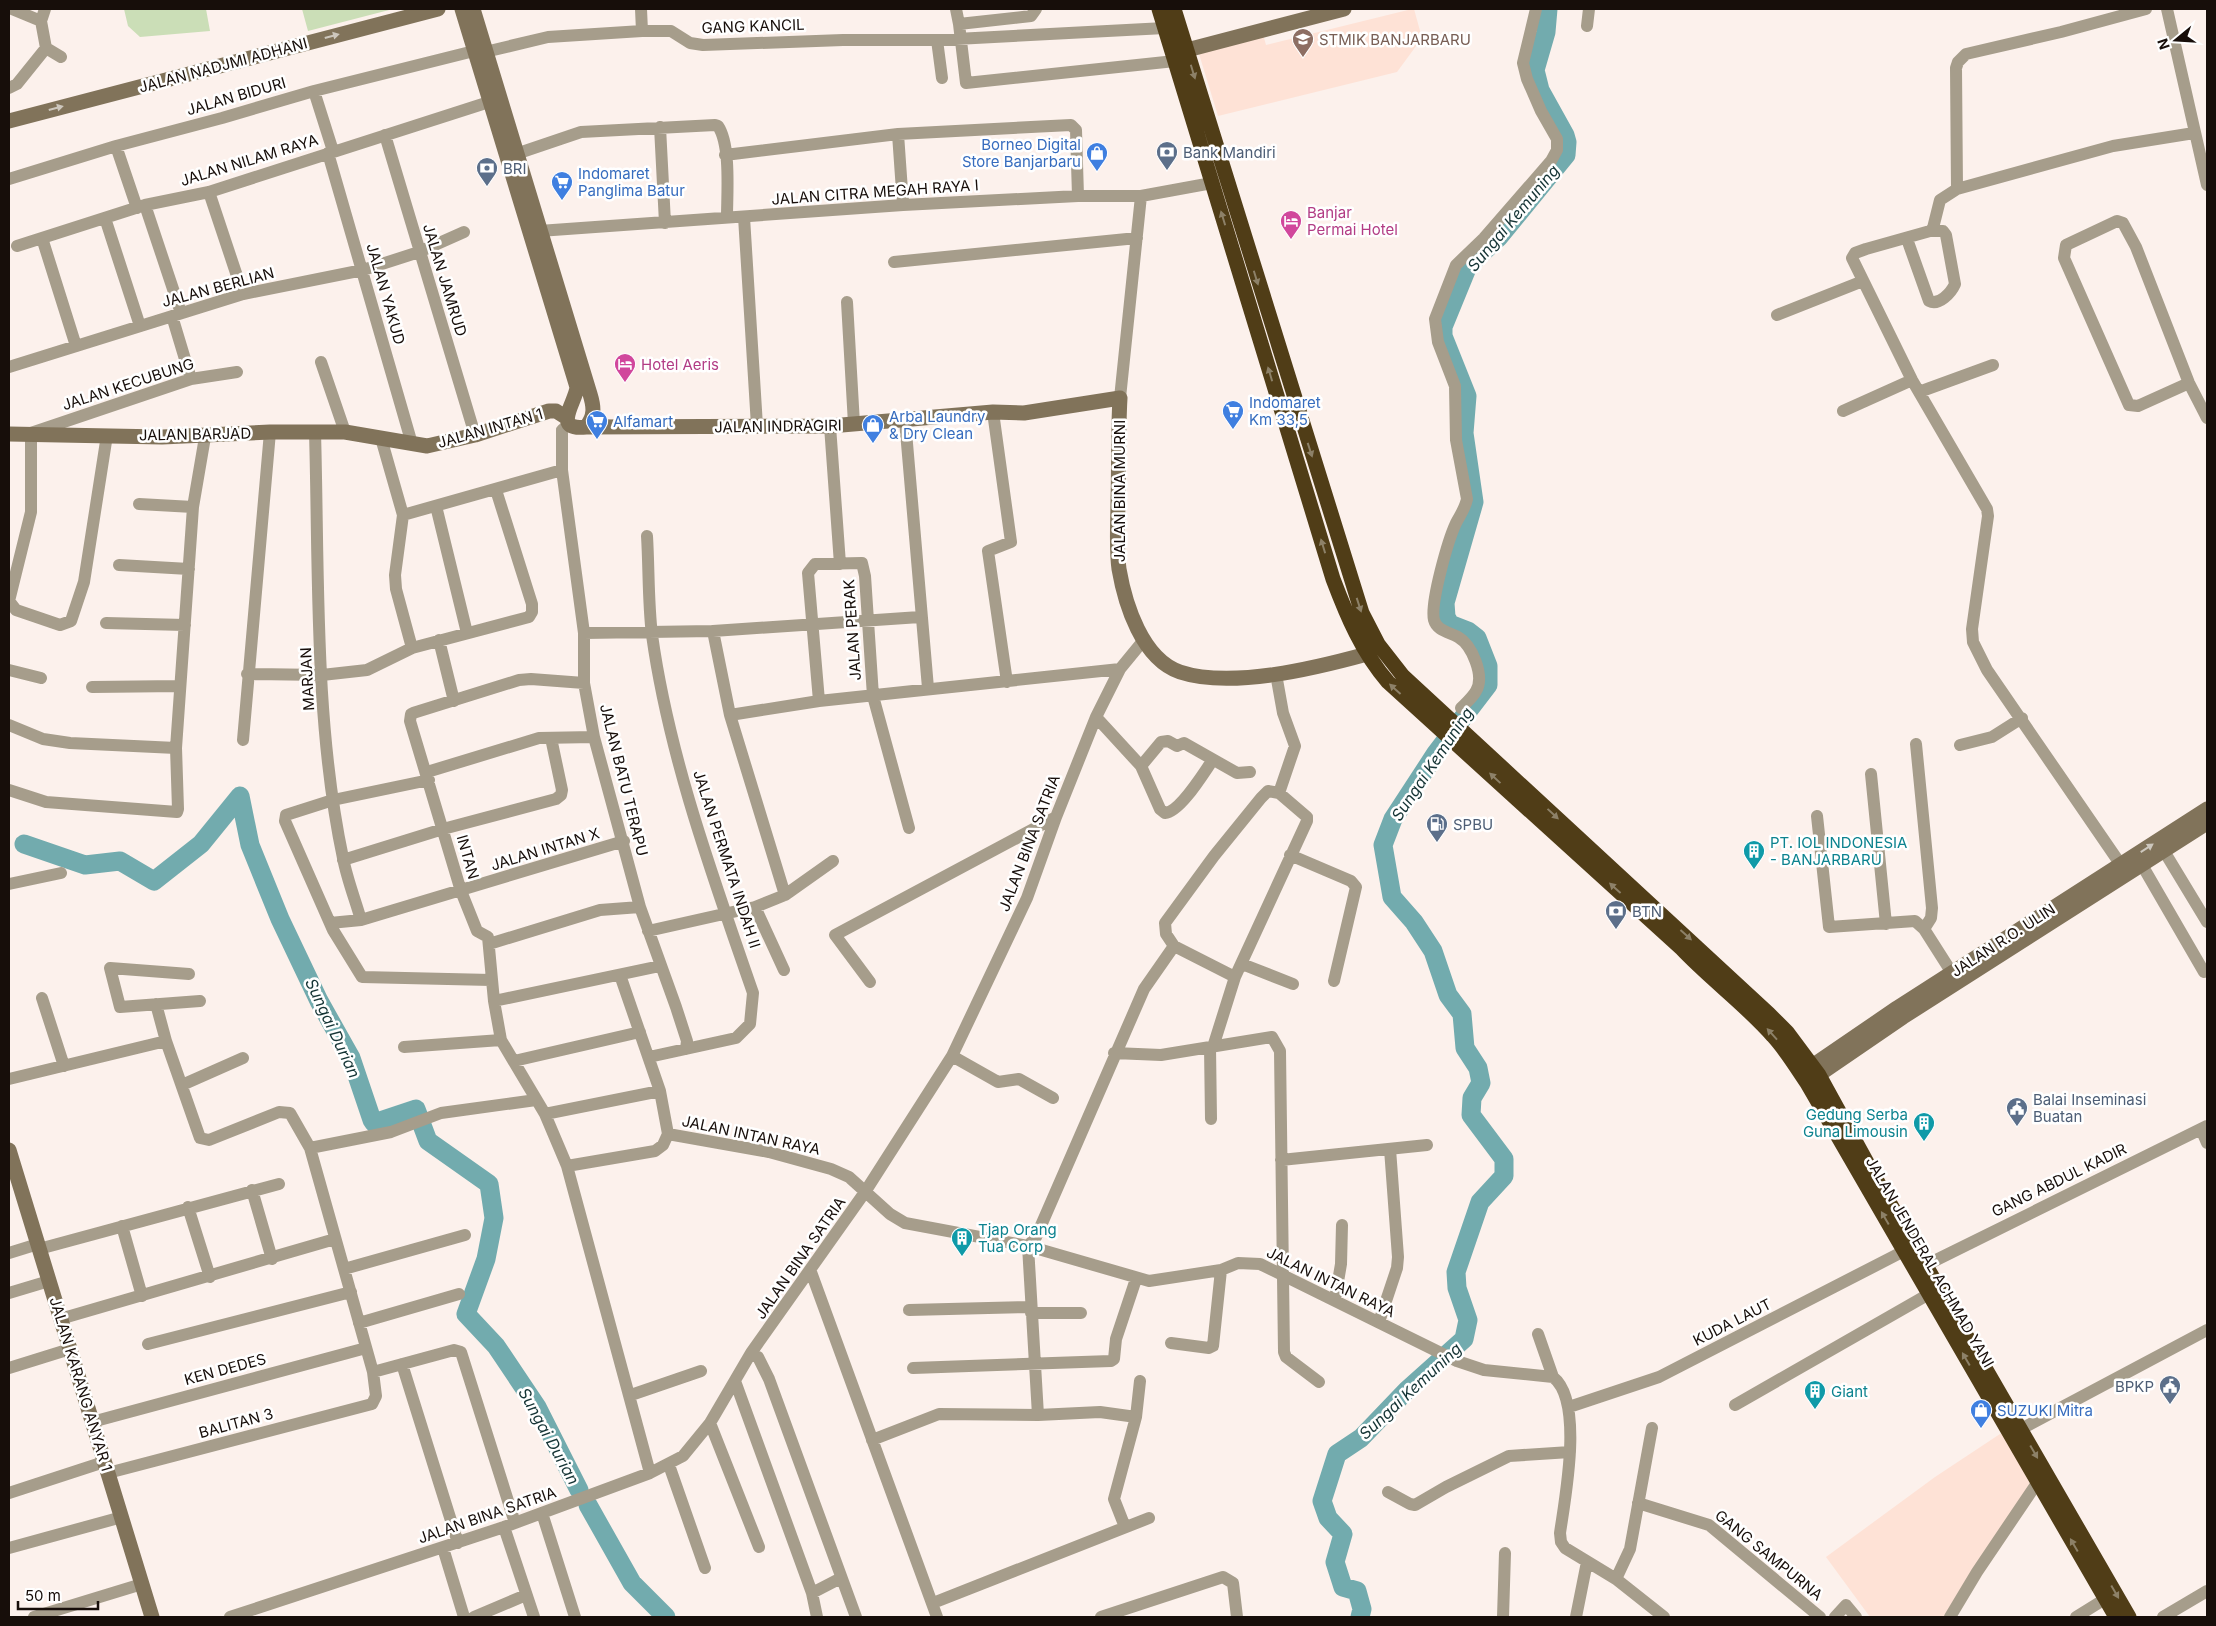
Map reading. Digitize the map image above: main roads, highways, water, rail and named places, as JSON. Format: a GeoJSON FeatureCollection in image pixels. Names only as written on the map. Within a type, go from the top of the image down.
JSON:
{"type":"FeatureCollection","features":[{"type":"Feature","properties":{"kind":"highway","name":"JALAN JENDERAL ACHMAD YANI"},"geometry":{"type":"LineString","coordinates":[[1159,9],[1212,183],[1264,328],[1303,429],[1362,613],[1378,644],[1438,717],[1701,969],[1743,1005],[1810,1074],[1926,1265],[2037,1483],[2116,1617]]}},
{"type":"Feature","properties":{"kind":"highway","name":"JALAN JENDERAL ACHMAD YANI"},"geometry":{"type":"LineString","coordinates":[[1174,9],[1264,328],[1288,434],[1333,579],[1347,617],[1367,654],[1388,682],[1438,717]]}},
{"type":"Feature","properties":{"kind":"highway"},"geometry":{"type":"LineString","coordinates":[[1288,434],[1303,429]]}},
{"type":"Feature","properties":{"kind":"highway","name":"JALAN JENDERAL ACHMAD YANI"},"geometry":{"type":"LineString","coordinates":[[1810,1074],[1904,1251],[1929,1294],[1986,1382],[2021,1429],[2129,1617]]}},
{"type":"Feature","properties":{"kind":"main road","name":"JALAN NADJMI ADHANI"},"geometry":{"type":"LineString","coordinates":[[9,121],[438,9]]}},
{"type":"Feature","properties":{"kind":"main road"},"geometry":{"type":"LineString","coordinates":[[462,9],[480,51],[516,154],[594,407],[592,420],[586,427]]}},
{"type":"Feature","properties":{"kind":"main road"},"geometry":{"type":"LineString","coordinates":[[472,9],[489,102],[577,387],[568,421]]}},
{"type":"Feature","properties":{"kind":"main road"},"geometry":{"type":"LineString","coordinates":[[1187,50],[1344,9]]}},
{"type":"Feature","properties":{"kind":"main road","name":"JALAN INDRAGIRI"},"geometry":{"type":"LineString","coordinates":[[586,427],[830,426],[993,412],[1024,413],[1120,398]]}},
{"type":"Feature","properties":{"kind":"main road","name":"JALAN BINA MURNI"},"geometry":{"type":"LineString","coordinates":[[1120,398],[1119,567],[1126,595],[1143,641],[1157,657],[1180,672],[1218,677],[1276,674],[1367,654]]}},
{"type":"Feature","properties":{"kind":"main road"},"geometry":{"type":"LineString","coordinates":[[594,407],[615,426]]}},
{"type":"Feature","properties":{"kind":"main road","name":"JALAN INTAN 1"},"geometry":{"type":"LineString","coordinates":[[381,438],[427,446],[475,434],[549,411],[556,411],[575,427],[586,427]]}},
{"type":"Feature","properties":{"kind":"main road","name":"JALAN BARJAD"},"geometry":{"type":"LineString","coordinates":[[9,434],[205,437],[270,432],[345,432],[381,438]]}},
{"type":"Feature","properties":{"kind":"main road","name":"JALAN R.O. ULIN"},"geometry":{"type":"LineString","coordinates":[[1900,1013],[1952,973],[2207,809]]}},
{"type":"Feature","properties":{"kind":"main road","name":"JALAN R.O. ULIN"},"geometry":{"type":"LineString","coordinates":[[1810,1074],[1900,1013],[2207,824]]}},
{"type":"Feature","properties":{"kind":"main road","name":"JALAN KARANG ANYAR 1"},"geometry":{"type":"LineString","coordinates":[[9,1150],[152,1617]]}},
{"type":"Feature","properties":{"kind":"waterway","name":"Sungai Kemuning"},"geometry":{"type":"LineString","coordinates":[[1360,1617],[1362,1609],[1357,1591],[1343,1587],[1335,1562],[1343,1534],[1328,1518],[1322,1501],[1337,1454],[1361,1438],[1407,1390],[1464,1339],[1468,1320],[1457,1288],[1456,1272],[1480,1202],[1504,1176],[1504,1159],[1471,1115],[1472,1098],[1481,1083],[1478,1068],[1465,1048],[1462,1014],[1448,995],[1433,951],[1414,922],[1392,897],[1383,845],[1393,819],[1436,753],[1488,685],[1488,666],[1477,638],[1468,631],[1450,624],[1446,617],[1445,603],[1474,502],[1464,433],[1467,396],[1443,336],[1443,327],[1468,266],[1499,237],[1566,155],[1567,142],[1565,135],[1540,90],[1535,70],[1546,32],[1548,9]]}},
{"type":"Feature","properties":{"kind":"waterway","name":"Sungai Durian"},"geometry":{"type":"LineString","coordinates":[[24,844],[85,865],[120,861],[154,881],[201,844],[240,796],[250,845],[280,919],[319,1001],[351,1058],[372,1120],[374,1123],[416,1109],[428,1141],[489,1184],[494,1218],[486,1259],[466,1314],[496,1346],[537,1407],[579,1490]]}},
{"type":"Feature","properties":{"kind":"waterway","name":"Sungai Durian"},"geometry":{"type":"LineString","coordinates":[[588,1505],[632,1583],[666,1617]]}},
{"type":"Feature","properties":{"kind":"place","name":"STMIK BANJARBARU"},"geometry":{"type":"Point","coordinates":[1303,58]}},
{"type":"Feature","properties":{"kind":"place","name":"Bank Mandiri"},"geometry":{"type":"Point","coordinates":[1167,171]}},
{"type":"Feature","properties":{"kind":"place","name":"Borneo Digital Store Banjarbaru"},"geometry":{"type":"Point","coordinates":[1097,172]}},
{"type":"Feature","properties":{"kind":"place","name":"BRI"},"geometry":{"type":"Point","coordinates":[487,187]}},
{"type":"Feature","properties":{"kind":"place","name":"Indomaret Panglima Batur"},"geometry":{"type":"Point","coordinates":[562,201]}},
{"type":"Feature","properties":{"kind":"place","name":"Banjar Permai Hotel"},"geometry":{"type":"Point","coordinates":[1291,240]}},
{"type":"Feature","properties":{"kind":"place","name":"Hotel Aeris"},"geometry":{"type":"Point","coordinates":[625,383]}},
{"type":"Feature","properties":{"kind":"place","name":"Indomaret Km 33,5"},"geometry":{"type":"Point","coordinates":[1233,430]}},
{"type":"Feature","properties":{"kind":"place","name":"Alfamart"},"geometry":{"type":"Point","coordinates":[597,440]}},
{"type":"Feature","properties":{"kind":"place","name":"Arba Laundry & Dry Clean"},"geometry":{"type":"Point","coordinates":[873,444]}},
{"type":"Feature","properties":{"kind":"place","name":"SPBU"},"geometry":{"type":"Point","coordinates":[1437,843]}},
{"type":"Feature","properties":{"kind":"place","name":"PT. IOL INDONESIA - BANJARBARU"},"geometry":{"type":"Point","coordinates":[1754,870]}},
{"type":"Feature","properties":{"kind":"place","name":"BTN"},"geometry":{"type":"Point","coordinates":[1616,930]}},
{"type":"Feature","properties":{"kind":"place","name":"Balai Inseminasi Buatan"},"geometry":{"type":"Point","coordinates":[2017,1127]}},
{"type":"Feature","properties":{"kind":"place","name":"Gedung Serba Guna Limousin"},"geometry":{"type":"Point","coordinates":[1924,1142]}},
{"type":"Feature","properties":{"kind":"place","name":"Tjap Orang Tua Corp"},"geometry":{"type":"Point","coordinates":[962,1257]}},
{"type":"Feature","properties":{"kind":"place","name":"BPKP"},"geometry":{"type":"Point","coordinates":[2170,1405]}},
{"type":"Feature","properties":{"kind":"place","name":"Giant"},"geometry":{"type":"Point","coordinates":[1815,1410]}},
{"type":"Feature","properties":{"kind":"place","name":"SUZUKI Mitra"},"geometry":{"type":"Point","coordinates":[1981,1429]}}]}
